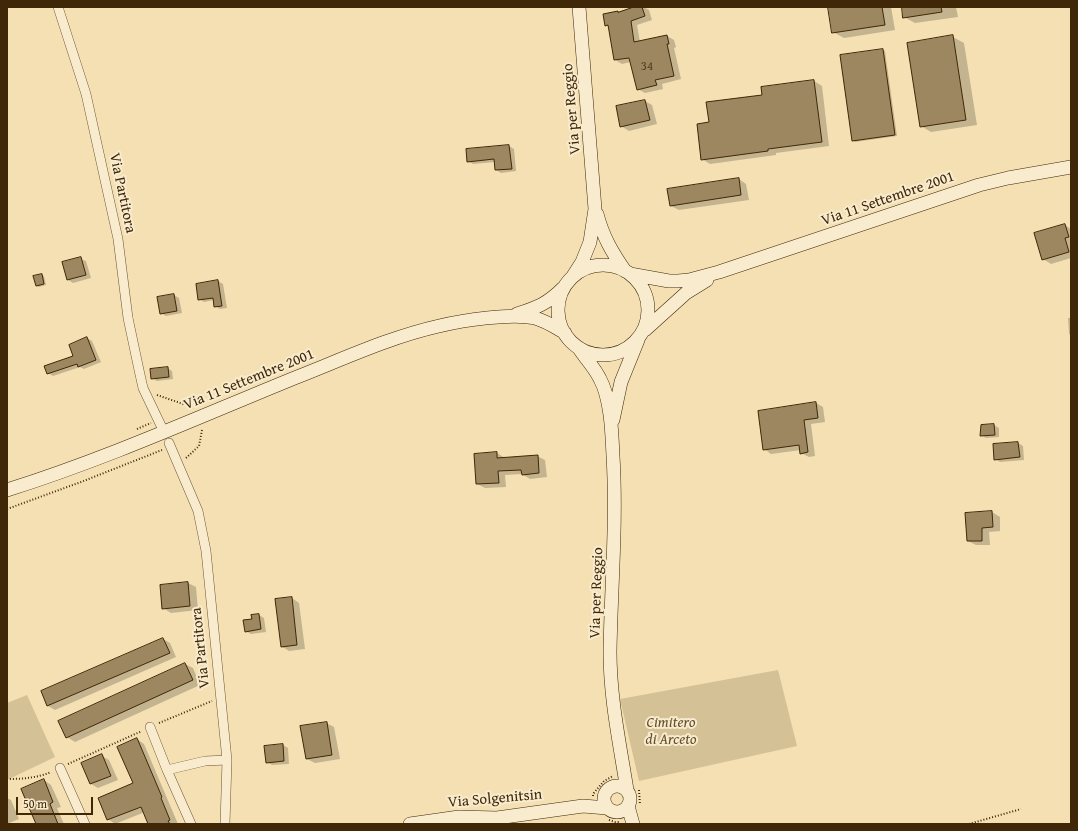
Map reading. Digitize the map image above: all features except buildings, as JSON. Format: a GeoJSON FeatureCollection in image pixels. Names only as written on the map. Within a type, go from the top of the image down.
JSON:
{"type":"FeatureCollection","features":[{"type":"Feature","properties":{"kind":"main road","name":"Via per Reggio"},"geometry":{"type":"LineString","coordinates":[[579,7],[595,209],[605,240],[627,273]]}},
{"type":"Feature","properties":{"kind":"main road","name":"Via 11 Settembre 2001"},"geometry":{"type":"LineString","coordinates":[[508,317],[540,306],[554,297],[579,272],[590,267],[602,265],[613,266],[627,273],[674,281],[688,280],[719,272],[979,185],[1020,175],[1071,166]]}},
{"type":"Feature","properties":{"kind":"main road","name":"Via per Reggio"},"geometry":{"type":"LineString","coordinates":[[568,282],[582,262],[590,242],[595,209]]}},
{"type":"Feature","properties":{"kind":"main road","name":"Via 11 Settembre 2001"},"geometry":{"type":"LineString","coordinates":[[7,490],[168,441],[365,350],[408,334],[440,326],[508,317],[542,320],[564,333],[578,347],[591,354],[613,354],[627,349],[665,311],[686,293],[719,272]]}},
{"type":"Feature","properties":{"kind":"main road"},"geometry":{"type":"LineString","coordinates":[[627,273],[641,286],[647,301],[648,317],[640,336]]}},
{"type":"Feature","properties":{"kind":"main road"},"geometry":{"type":"LineString","coordinates":[[564,333],[559,320],[559,305],[562,291],[568,282]]}},
{"type":"Feature","properties":{"kind":"main road","name":"Via per Reggio"},"geometry":{"type":"LineString","coordinates":[[612,426],[621,382],[640,336]]}},
{"type":"Feature","properties":{"kind":"main road","name":"Via per Reggio"},"geometry":{"type":"LineString","coordinates":[[578,347],[601,380],[612,426],[615,512],[610,653],[613,697],[622,760],[615,804]]}},
{"type":"Feature","properties":{"kind":"main road"},"geometry":{"type":"LineString","coordinates":[[615,804],[630,797],[627,790]]}},
{"type":"Feature","properties":{"kind":"main road","name":"Via Solgenitsin"},"geometry":{"type":"LineString","coordinates":[[410,824],[460,817],[497,818],[615,804]]}},
{"type":"Feature","properties":{"kind":"street","name":"Via Partitora"},"geometry":{"type":"LineString","coordinates":[[58,7],[88,102],[118,239],[128,318],[143,388],[198,511],[206,552],[227,760],[225,824]]}},
{"type":"Feature","properties":{"kind":"street"},"geometry":{"type":"LineString","coordinates":[[150,727],[191,824]]}},
{"type":"Feature","properties":{"kind":"street"},"geometry":{"type":"LineString","coordinates":[[167,770],[205,761],[227,760]]}},
{"type":"Feature","properties":{"kind":"street"},"geometry":{"type":"LineString","coordinates":[[60,768],[85,824]]}},
{"type":"Feature","properties":{"kind":"path"},"geometry":{"type":"LineString","coordinates":[[143,388],[162,397],[192,407]]}},
{"type":"Feature","properties":{"kind":"path"},"geometry":{"type":"LineString","coordinates":[[181,473],[186,458],[199,446],[202,430]]}},
{"type":"Feature","properties":{"kind":"path"},"geometry":{"type":"LineString","coordinates":[[7,509],[81,482],[168,441]]}},
{"type":"Feature","properties":{"kind":"path"},"geometry":{"type":"LineString","coordinates":[[7,779],[21,779],[45,774],[220,697]]}},
{"type":"Feature","properties":{"kind":"path"},"geometry":{"type":"LineString","coordinates":[[615,804],[593,794],[604,781],[615,804],[615,822],[596,811],[615,804],[631,779],[640,791],[639,810],[637,815],[615,804]]}},
{"type":"Feature","properties":{"kind":"path"},"geometry":{"type":"LineString","coordinates":[[969,824],[1021,809]]}},
{"type":"Feature","properties":{"kind":"green space","name":"Cimitero di Arceto"},"geometry":{"type":"Polygon","coordinates":[[[778,670],[797,746],[639,781],[620,699],[778,670]]]}},
{"type":"Feature","properties":{"kind":"green space"},"geometry":{"type":"Polygon","coordinates":[[[27,695],[55,757],[7,780],[7,703],[27,695]]]}}]}
